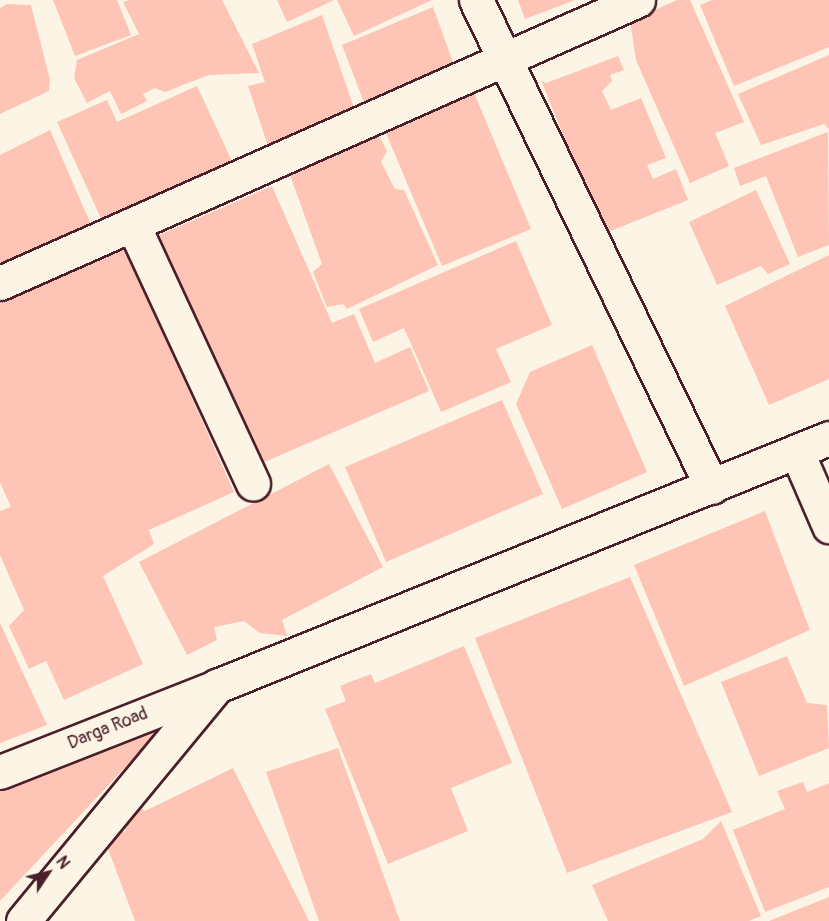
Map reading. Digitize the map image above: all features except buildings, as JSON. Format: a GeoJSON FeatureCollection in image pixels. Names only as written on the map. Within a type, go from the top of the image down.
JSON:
{"type":"FeatureCollection","features":[{"type":"Feature","properties":{"kind":"street"},"geometry":{"type":"LineString","coordinates":[[476,0],[712,487]]}},
{"type":"Feature","properties":{"kind":"street"},"geometry":{"type":"LineString","coordinates":[[0,283],[505,63],[638,0]]}},
{"type":"Feature","properties":{"kind":"street"},"geometry":{"type":"LineString","coordinates":[[133,225],[253,483]]}},
{"type":"Feature","properties":{"kind":"street","name":"Darga Road"},"geometry":{"type":"LineString","coordinates":[[0,772],[829,438]]}},
{"type":"Feature","properties":{"kind":"street"},"geometry":{"type":"LineString","coordinates":[[797,452],[829,526]]}},
{"type":"Feature","properties":{"kind":"street"},"geometry":{"type":"LineString","coordinates":[[23,921],[217,686]]}}]}
